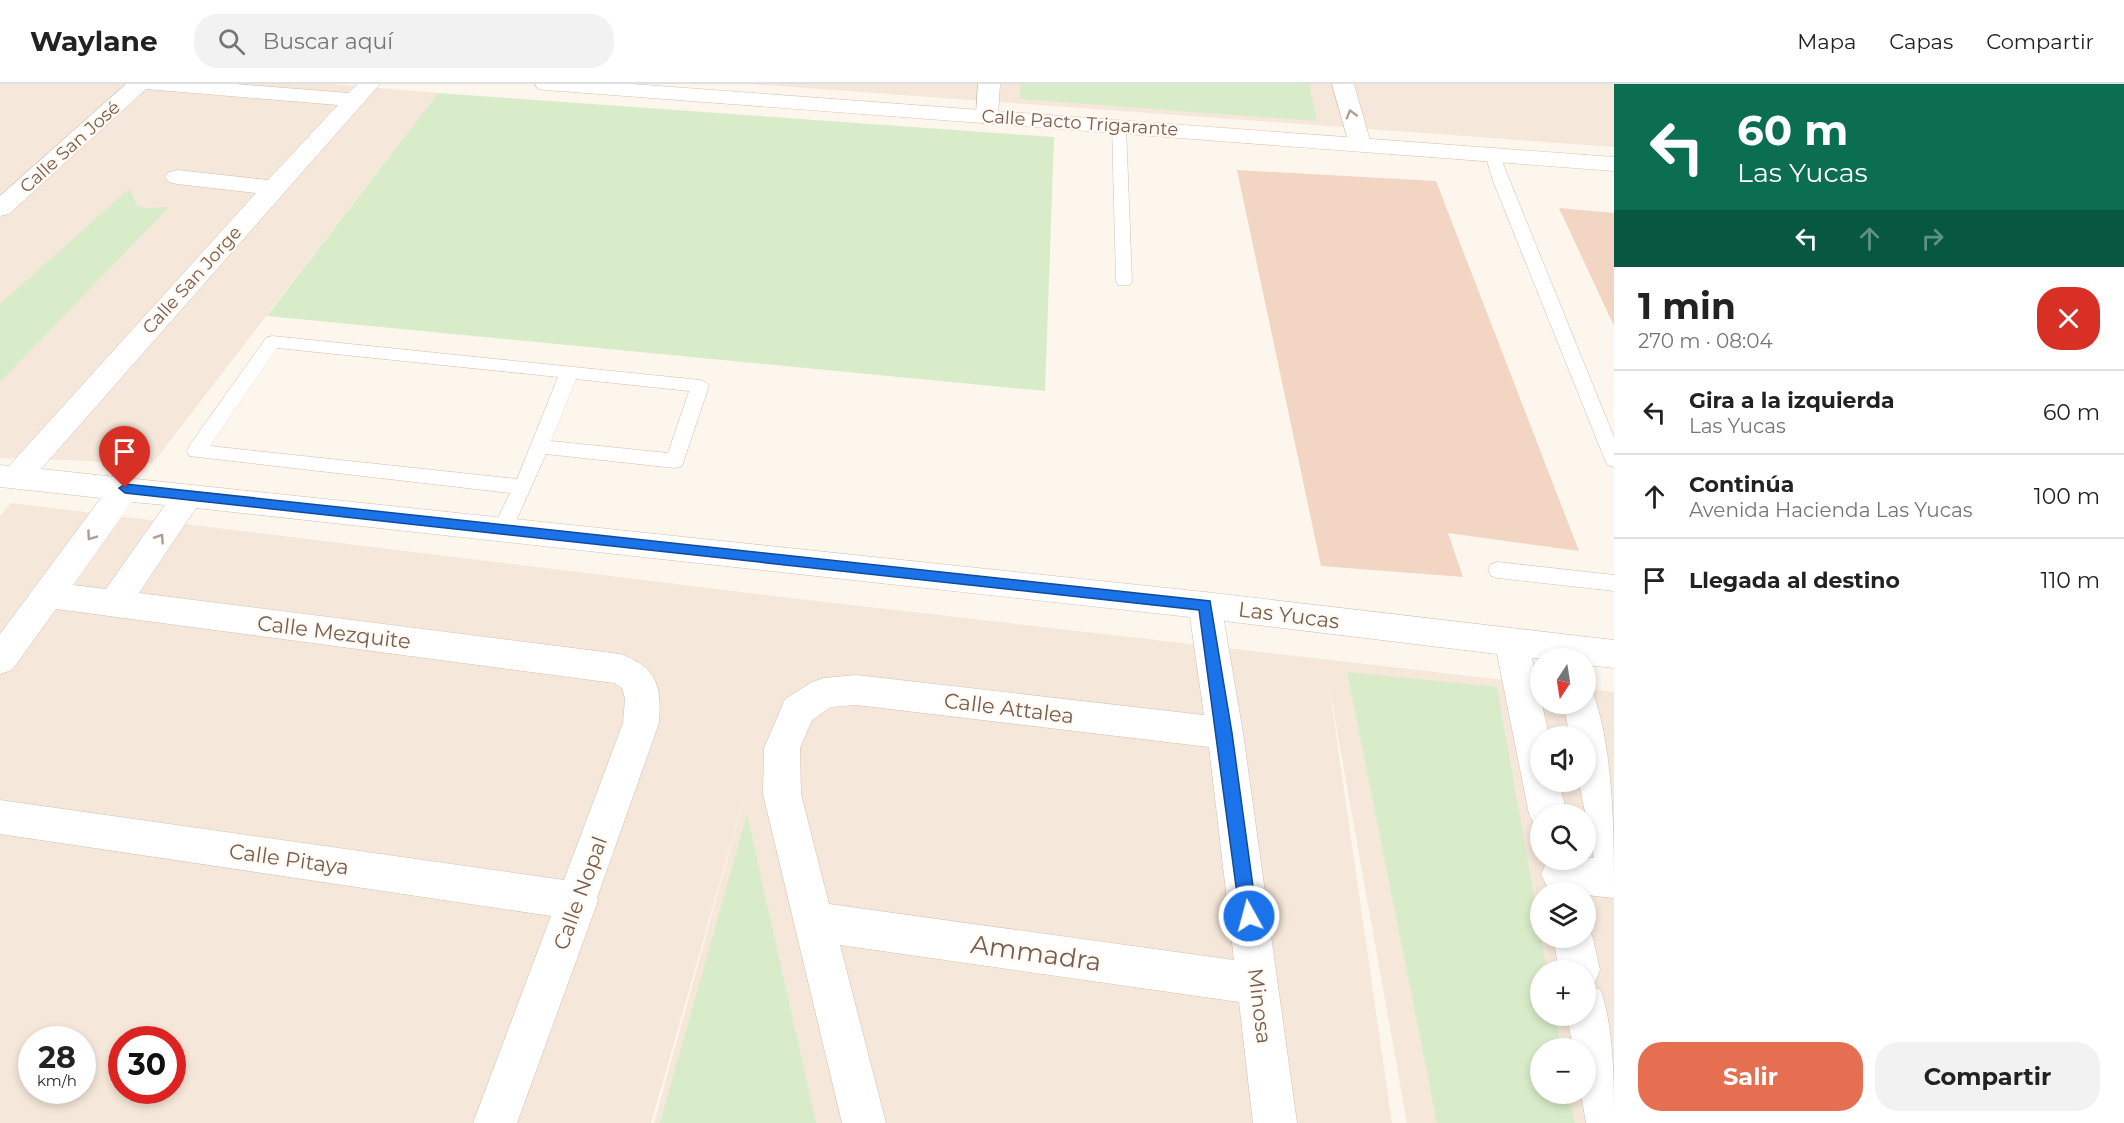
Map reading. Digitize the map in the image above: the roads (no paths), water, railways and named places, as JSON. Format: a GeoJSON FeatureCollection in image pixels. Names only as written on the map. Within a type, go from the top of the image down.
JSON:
{"type":"FeatureCollection","features":[{"type":"Feature","properties":{"kind":"street","name":"Calle San José"},"geometry":{"type":"LineString","coordinates":[[0,209],[139,84]]}},
{"type":"Feature","properties":{"kind":"street"},"geometry":{"type":"LineString","coordinates":[[153,84],[362,92]]}},
{"type":"Feature","properties":{"kind":"street","name":"Calle Pacto Trigarante"},"geometry":{"type":"LineString","coordinates":[[546,84],[1614,164]]}},
{"type":"Feature","properties":{"kind":"street"},"geometry":{"type":"LineString","coordinates":[[987,116],[989,84]]}},
{"type":"Feature","properties":{"kind":"street"},"geometry":{"type":"LineString","coordinates":[[1343,84],[1360,144]]}},
{"type":"Feature","properties":{"kind":"street","name":"Calle San Jorge"},"geometry":{"type":"LineString","coordinates":[[8,477],[362,92]]}},
{"type":"Feature","properties":{"kind":"street"},"geometry":{"type":"LineString","coordinates":[[177,177],[273,188]]}},
{"type":"Feature","properties":{"kind":"street","name":"Las Yucas"},"geometry":{"type":"LineString","coordinates":[[8,477],[1205,605],[1538,648]]}},
{"type":"Feature","properties":{"kind":"street"},"geometry":{"type":"LineString","coordinates":[[0,660],[125,488]]}},
{"type":"Feature","properties":{"kind":"street"},"geometry":{"type":"LineString","coordinates":[[115,603],[188,496]]}},
{"type":"Feature","properties":{"kind":"street","name":"Calle Mezquite"},"geometry":{"type":"LineString","coordinates":[[49,595],[620,669]]}},
{"type":"Feature","properties":{"kind":"street","name":"Minosa"},"geometry":{"type":"LineString","coordinates":[[1205,605],[1225,733],[1275,1123]]}},
{"type":"Feature","properties":{"kind":"street"},"geometry":{"type":"LineString","coordinates":[[1512,643],[1530,728]]}},
{"type":"Feature","properties":{"kind":"street","name":"Las Yucas"},"geometry":{"type":"LineString","coordinates":[[1596,654],[1614,654]]}},
{"type":"Feature","properties":{"kind":"street","name":"Calle Nopal"},"geometry":{"type":"LineString","coordinates":[[495,1123],[578,901],[641,723],[643,699],[637,679],[620,669]]}},
{"type":"Feature","properties":{"kind":"street","name":"Calle Attalea"},"geometry":{"type":"LineString","coordinates":[[814,922],[782,795],[782,748],[798,710],[824,693],[856,690],[1225,733]]}},
{"type":"Feature","properties":{"kind":"street"},"geometry":{"type":"LineString","coordinates":[[1583,714],[1614,861]]}},
{"type":"Feature","properties":{"kind":"street","name":"Calle Pitaya"},"geometry":{"type":"LineString","coordinates":[[0,817],[578,901]]}},
{"type":"Feature","properties":{"kind":"street"},"geometry":{"type":"LineString","coordinates":[[1561,875],[1614,879]]}},
{"type":"Feature","properties":{"kind":"street"},"geometry":{"type":"LineString","coordinates":[[814,922],[864,1123]]}},
{"type":"Feature","properties":{"kind":"street","name":"Ammadra"},"geometry":{"type":"LineString","coordinates":[[814,922],[1258,984]]}},
{"type":"Feature","properties":{"kind":"street"},"geometry":{"type":"LineString","coordinates":[[1590,1026],[1608,1123]]}},
{"type":"Feature","properties":{"kind":"lane"},"geometry":{"type":"LineString","coordinates":[[1119,126],[1124,280]]}},
{"type":"Feature","properties":{"kind":"lane"},"geometry":{"type":"LineString","coordinates":[[1492,154],[1501,182],[1614,460]]}},
{"type":"Feature","properties":{"kind":"lane"},"geometry":{"type":"LineString","coordinates":[[523,487],[196,451],[272,342],[700,386],[675,461],[539,446]]}},
{"type":"Feature","properties":{"kind":"lane"},"geometry":{"type":"LineString","coordinates":[[502,530],[523,487],[570,371]]}},
{"type":"Feature","properties":{"kind":"lane"},"geometry":{"type":"LineString","coordinates":[[1498,570],[1614,583]]}}]}
